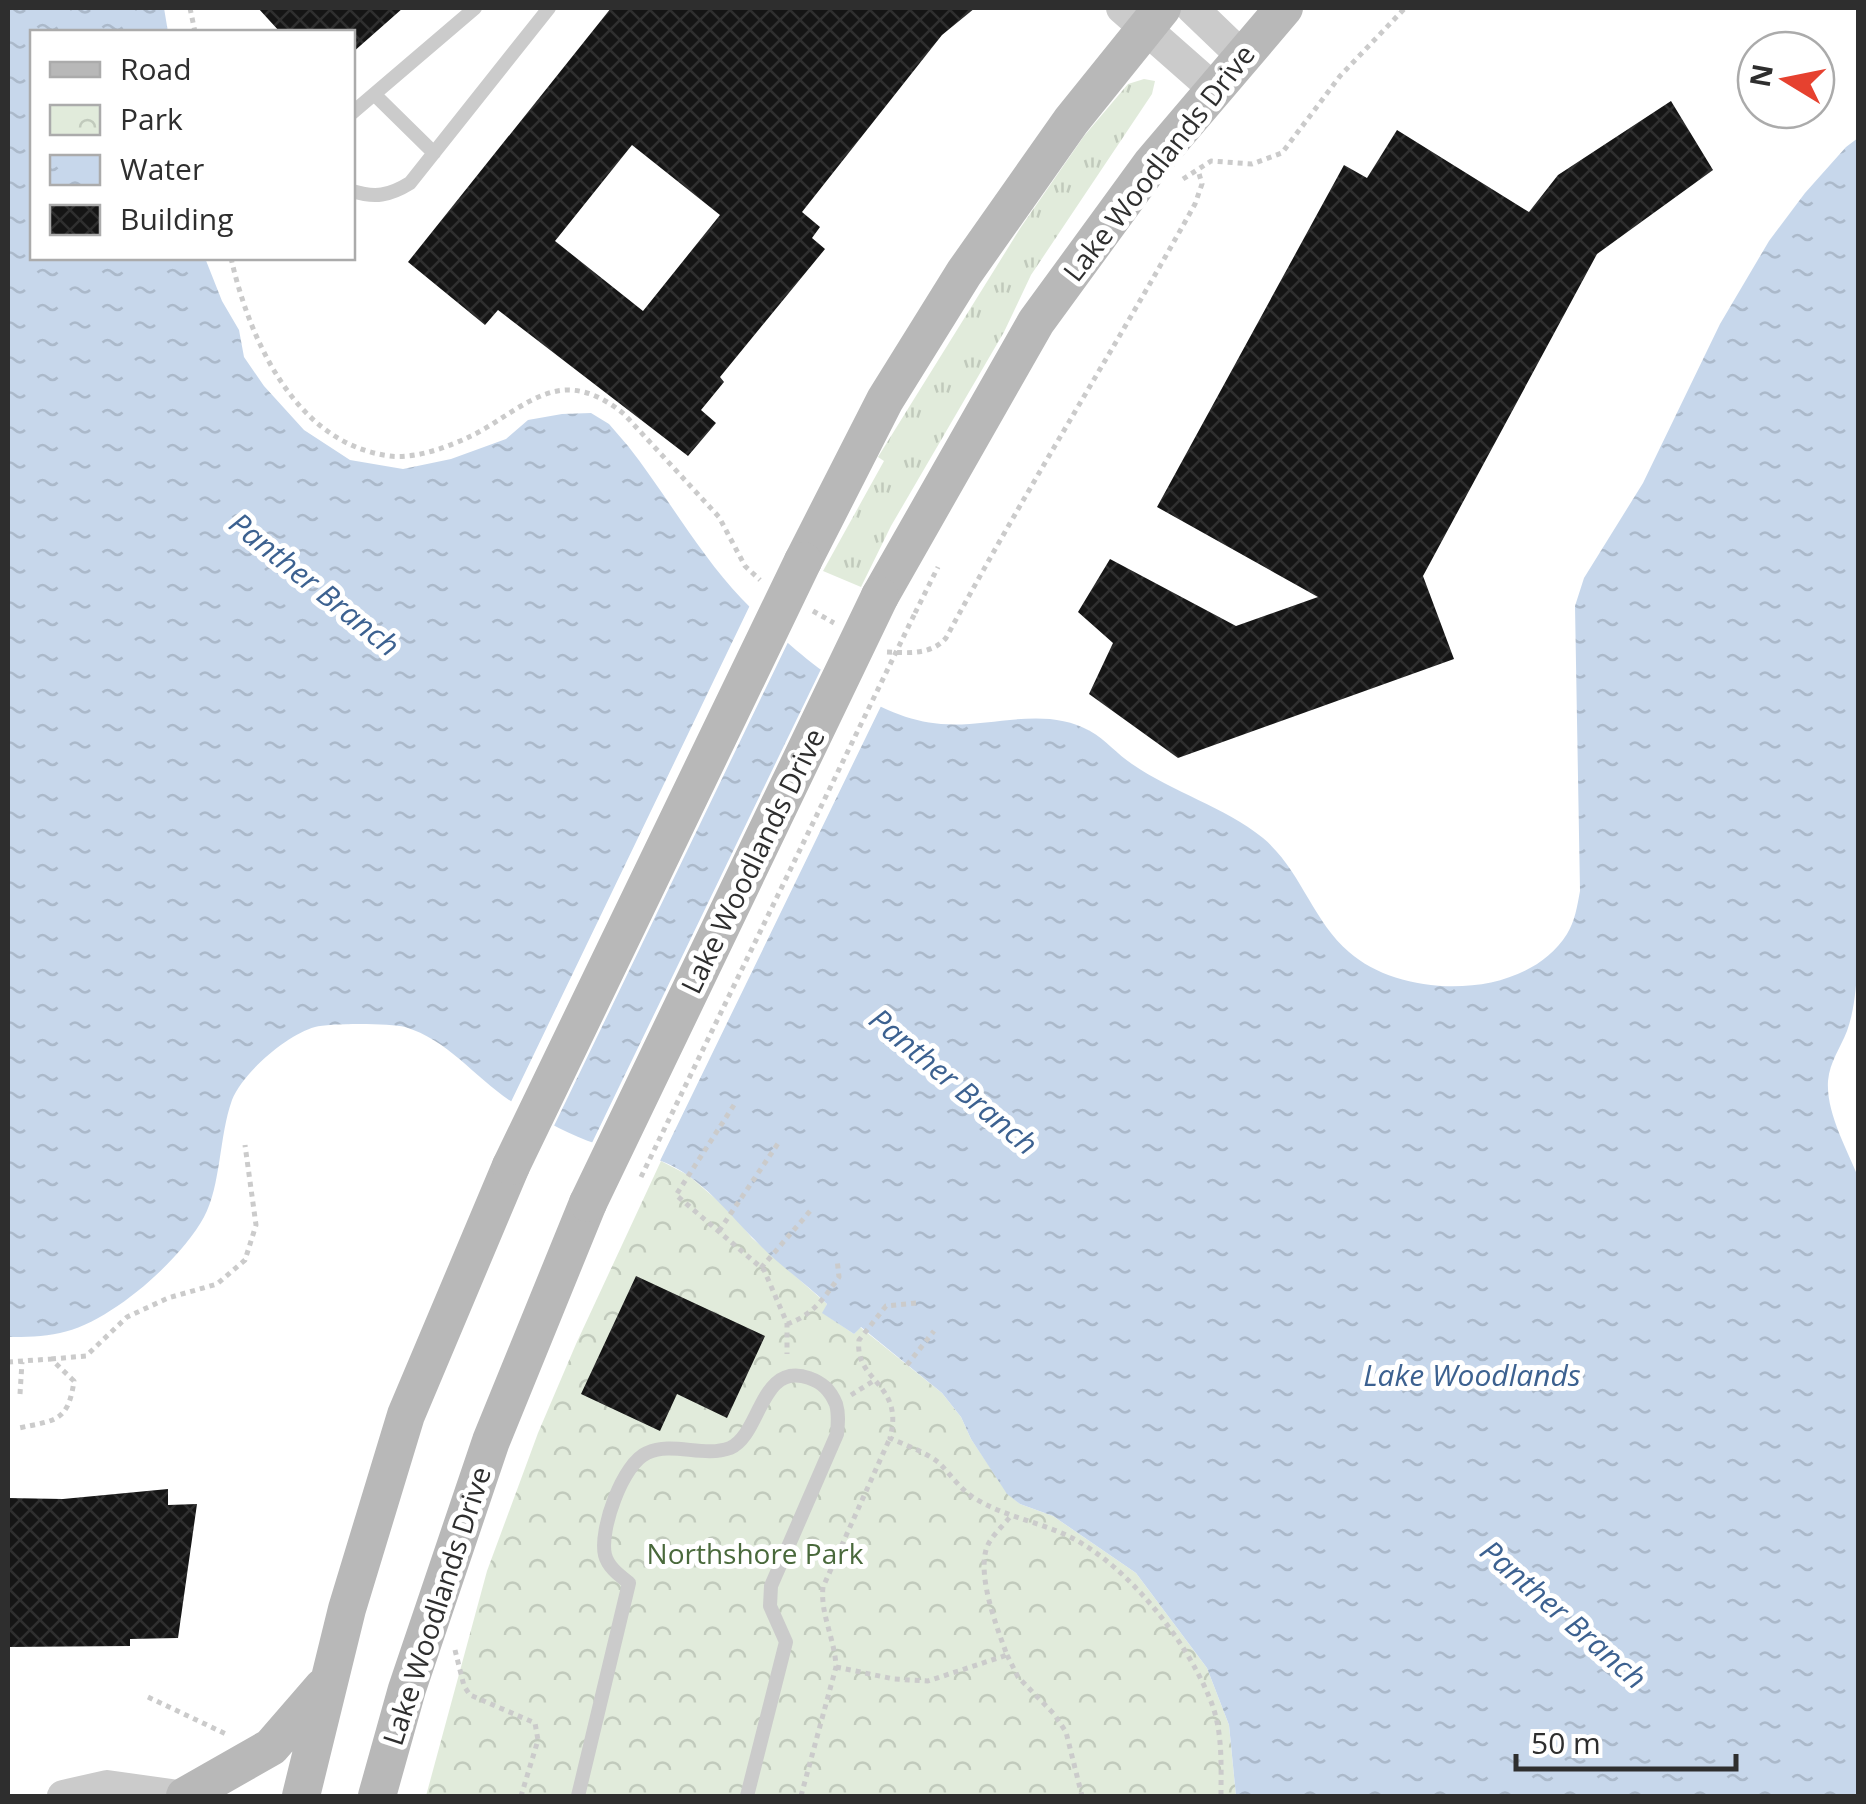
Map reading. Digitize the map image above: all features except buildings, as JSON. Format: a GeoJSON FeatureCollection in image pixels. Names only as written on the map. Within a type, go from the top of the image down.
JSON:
{"type":"FeatureCollection","features":[{"type":"Feature","properties":{"kind":"main road","name":"Lake Woodlands Drive"},"geometry":{"type":"LineString","coordinates":[[377,1796],[407,1689],[491,1441],[588,1203],[880,596],[1036,322],[1152,163],[1284,8]]}},
{"type":"Feature","properties":{"kind":"main road"},"geometry":{"type":"LineString","coordinates":[[301,1796],[328,1682],[406,1415],[511,1166],[884,400],[964,274],[1143,14]]}},
{"type":"Feature","properties":{"kind":"main road"},"geometry":{"type":"LineString","coordinates":[[182,1796],[271,1747],[328,1682]]}},
{"type":"Feature","properties":{"kind":"street"},"geometry":{"type":"LineString","coordinates":[[1192,8],[1241,55]]}},
{"type":"Feature","properties":{"kind":"street"},"geometry":{"type":"LineString","coordinates":[[1143,14],[1214,89]]}},
{"type":"Feature","properties":{"kind":"street"},"geometry":{"type":"LineString","coordinates":[[63,1796],[108,1786],[182,1796]]}},
{"type":"Feature","properties":{"kind":"lane"},"geometry":{"type":"LineString","coordinates":[[355,111],[475,8]]}},
{"type":"Feature","properties":{"kind":"lane"},"geometry":{"type":"LineString","coordinates":[[355,192],[376,196],[393,194],[410,183],[549,8]]}},
{"type":"Feature","properties":{"kind":"lane"},"geometry":{"type":"LineString","coordinates":[[375,95],[434,153]]}},
{"type":"Feature","properties":{"kind":"lane"},"geometry":{"type":"LineString","coordinates":[[578,1796],[629,1583],[606,1559],[602,1538],[629,1470],[651,1450],[708,1452],[731,1448],[741,1441],[766,1396],[787,1377],[802,1376],[825,1386],[839,1414],[837,1434],[771,1586],[770,1606],[786,1642],[747,1796]]}},
{"type":"Feature","properties":{"kind":"path"},"geometry":{"type":"LineString","coordinates":[[1176,185],[1211,161],[1252,164],[1282,153],[1340,76],[1404,8]]}},
{"type":"Feature","properties":{"kind":"path"},"geometry":{"type":"LineString","coordinates":[[886,652],[937,648],[946,638],[1195,204],[1202,184],[1198,170]]}},
{"type":"Feature","properties":{"kind":"path"},"geometry":{"type":"LineString","coordinates":[[232,260],[263,352],[282,384],[315,421],[359,448],[393,456],[432,451],[473,435],[542,397],[570,390],[586,393],[609,402],[624,414],[720,517],[745,566],[771,586]]}},
{"type":"Feature","properties":{"kind":"path"},"geometry":{"type":"LineString","coordinates":[[638,1183],[941,561]]}},
{"type":"Feature","properties":{"kind":"path"},"geometry":{"type":"LineString","coordinates":[[802,604],[834,622]]}},
{"type":"Feature","properties":{"kind":"path"},"geometry":{"type":"LineString","coordinates":[[734,1106],[676,1195],[762,1268],[787,1324],[787,1377]]}},
{"type":"Feature","properties":{"kind":"path"},"geometry":{"type":"LineString","coordinates":[[719,1231],[779,1142]]}},
{"type":"Feature","properties":{"kind":"path"},"geometry":{"type":"LineString","coordinates":[[8,1362],[86,1356],[127,1317],[168,1298],[217,1284],[244,1260],[256,1225],[245,1145]]}},
{"type":"Feature","properties":{"kind":"path"},"geometry":{"type":"LineString","coordinates":[[762,1268],[811,1210]]}},
{"type":"Feature","properties":{"kind":"path"},"geometry":{"type":"LineString","coordinates":[[787,1324],[808,1315],[823,1300],[838,1278],[837,1259]]}},
{"type":"Feature","properties":{"kind":"path"},"geometry":{"type":"LineString","coordinates":[[801,1796],[836,1667],[835,1645],[822,1600],[823,1586],[895,1421],[892,1400],[860,1358],[859,1340],[886,1306],[916,1303]]}},
{"type":"Feature","properties":{"kind":"path"},"geometry":{"type":"LineString","coordinates":[[907,1365],[934,1331]]}},
{"type":"Feature","properties":{"kind":"path"},"geometry":{"type":"LineString","coordinates":[[19,1428],[56,1420],[70,1406],[74,1382],[51,1360]]}},
{"type":"Feature","properties":{"kind":"path"},"geometry":{"type":"LineString","coordinates":[[20,1394],[22,1362]]}},
{"type":"Feature","properties":{"kind":"path"},"geometry":{"type":"LineString","coordinates":[[890,1438],[937,1461],[972,1497],[1010,1517],[1041,1524],[1076,1541],[1114,1566],[1175,1635],[1210,1700],[1220,1739],[1221,1796]]}},
{"type":"Feature","properties":{"kind":"path"},"geometry":{"type":"LineString","coordinates":[[1010,1517],[990,1542],[984,1566],[994,1618],[1018,1677],[1060,1720],[1066,1732],[1082,1796]]}},
{"type":"Feature","properties":{"kind":"path"},"geometry":{"type":"LineString","coordinates":[[459,1636],[455,1650],[470,1695],[535,1723],[538,1731],[534,1761],[522,1796]]}},
{"type":"Feature","properties":{"kind":"path"},"geometry":{"type":"LineString","coordinates":[[836,1667],[894,1679],[928,1681],[1007,1655]]}},
{"type":"Feature","properties":{"kind":"green space"},"geometry":{"type":"Polygon","coordinates":[[[1144,79],[1155,81],[1152,94],[1031,275],[1004,332],[891,526],[861,587],[823,571],[884,461],[878,457],[1021,227],[1084,136],[1128,84],[1144,79]]]}},
{"type":"Feature","properties":{"kind":"green space","name":"Northshore Park"},"geometry":{"type":"Polygon","coordinates":[[[661,1161],[688,1175],[731,1212],[752,1238],[827,1304],[823,1313],[854,1334],[860,1327],[942,1393],[1008,1494],[1020,1504],[1053,1516],[1136,1573],[1207,1668],[1229,1725],[1236,1796],[426,1796],[487,1571],[538,1433],[661,1161]]]}},
{"type":"Feature","properties":{"kind":"water","name":"Lake Woodlands"},"geometry":{"type":"Polygon","coordinates":[[[8,8],[164,8],[168,30],[30,30],[30,260],[206,260],[239,330],[244,357],[264,386],[304,430],[350,460],[403,469],[451,459],[506,439],[528,420],[591,413],[609,424],[628,446],[711,563],[741,598],[832,678],[886,709],[914,719],[960,724],[1054,719],[1090,731],[1148,774],[1232,817],[1263,838],[1349,952],[1372,968],[1431,985],[1494,982],[1523,972],[1548,956],[1570,929],[1580,891],[1575,606],[1584,578],[1643,483],[1720,324],[1769,241],[1805,193],[1858,138],[1858,962],[1850,1023],[1833,1061],[1828,1093],[1858,1177],[1858,1796],[1236,1796],[1229,1725],[1207,1668],[1136,1573],[1053,1516],[1020,1504],[1007,1494],[942,1393],[861,1327],[854,1334],[822,1313],[827,1304],[687,1175],[657,1160],[597,1144],[549,1123],[507,1098],[437,1042],[405,1027],[315,1027],[279,1046],[246,1078],[232,1100],[210,1205],[178,1252],[142,1288],[80,1327],[41,1336],[8,1337],[8,8]]]}},
{"type":"Feature","properties":{"kind":"pier"},"geometry":{"type":"Polygon","coordinates":[[[752,601],[791,636],[552,1130],[509,1106],[752,601]]]}},
{"type":"Feature","properties":{"kind":"pier"},"geometry":{"type":"Polygon","coordinates":[[[823,665],[842,682],[883,702],[658,1165],[590,1147],[823,665]]]}},
{"type":"Feature","properties":{"kind":"water label","name":"Panther Branch"},"geometry":{"type":"Point","coordinates":[314,585]}},
{"type":"Feature","properties":{"kind":"water label","name":"Panther Branch"},"geometry":{"type":"Point","coordinates":[953,1082]}},
{"type":"Feature","properties":{"kind":"water label","name":"Panther Branch"},"geometry":{"type":"Point","coordinates":[1563,1615]}}]}
